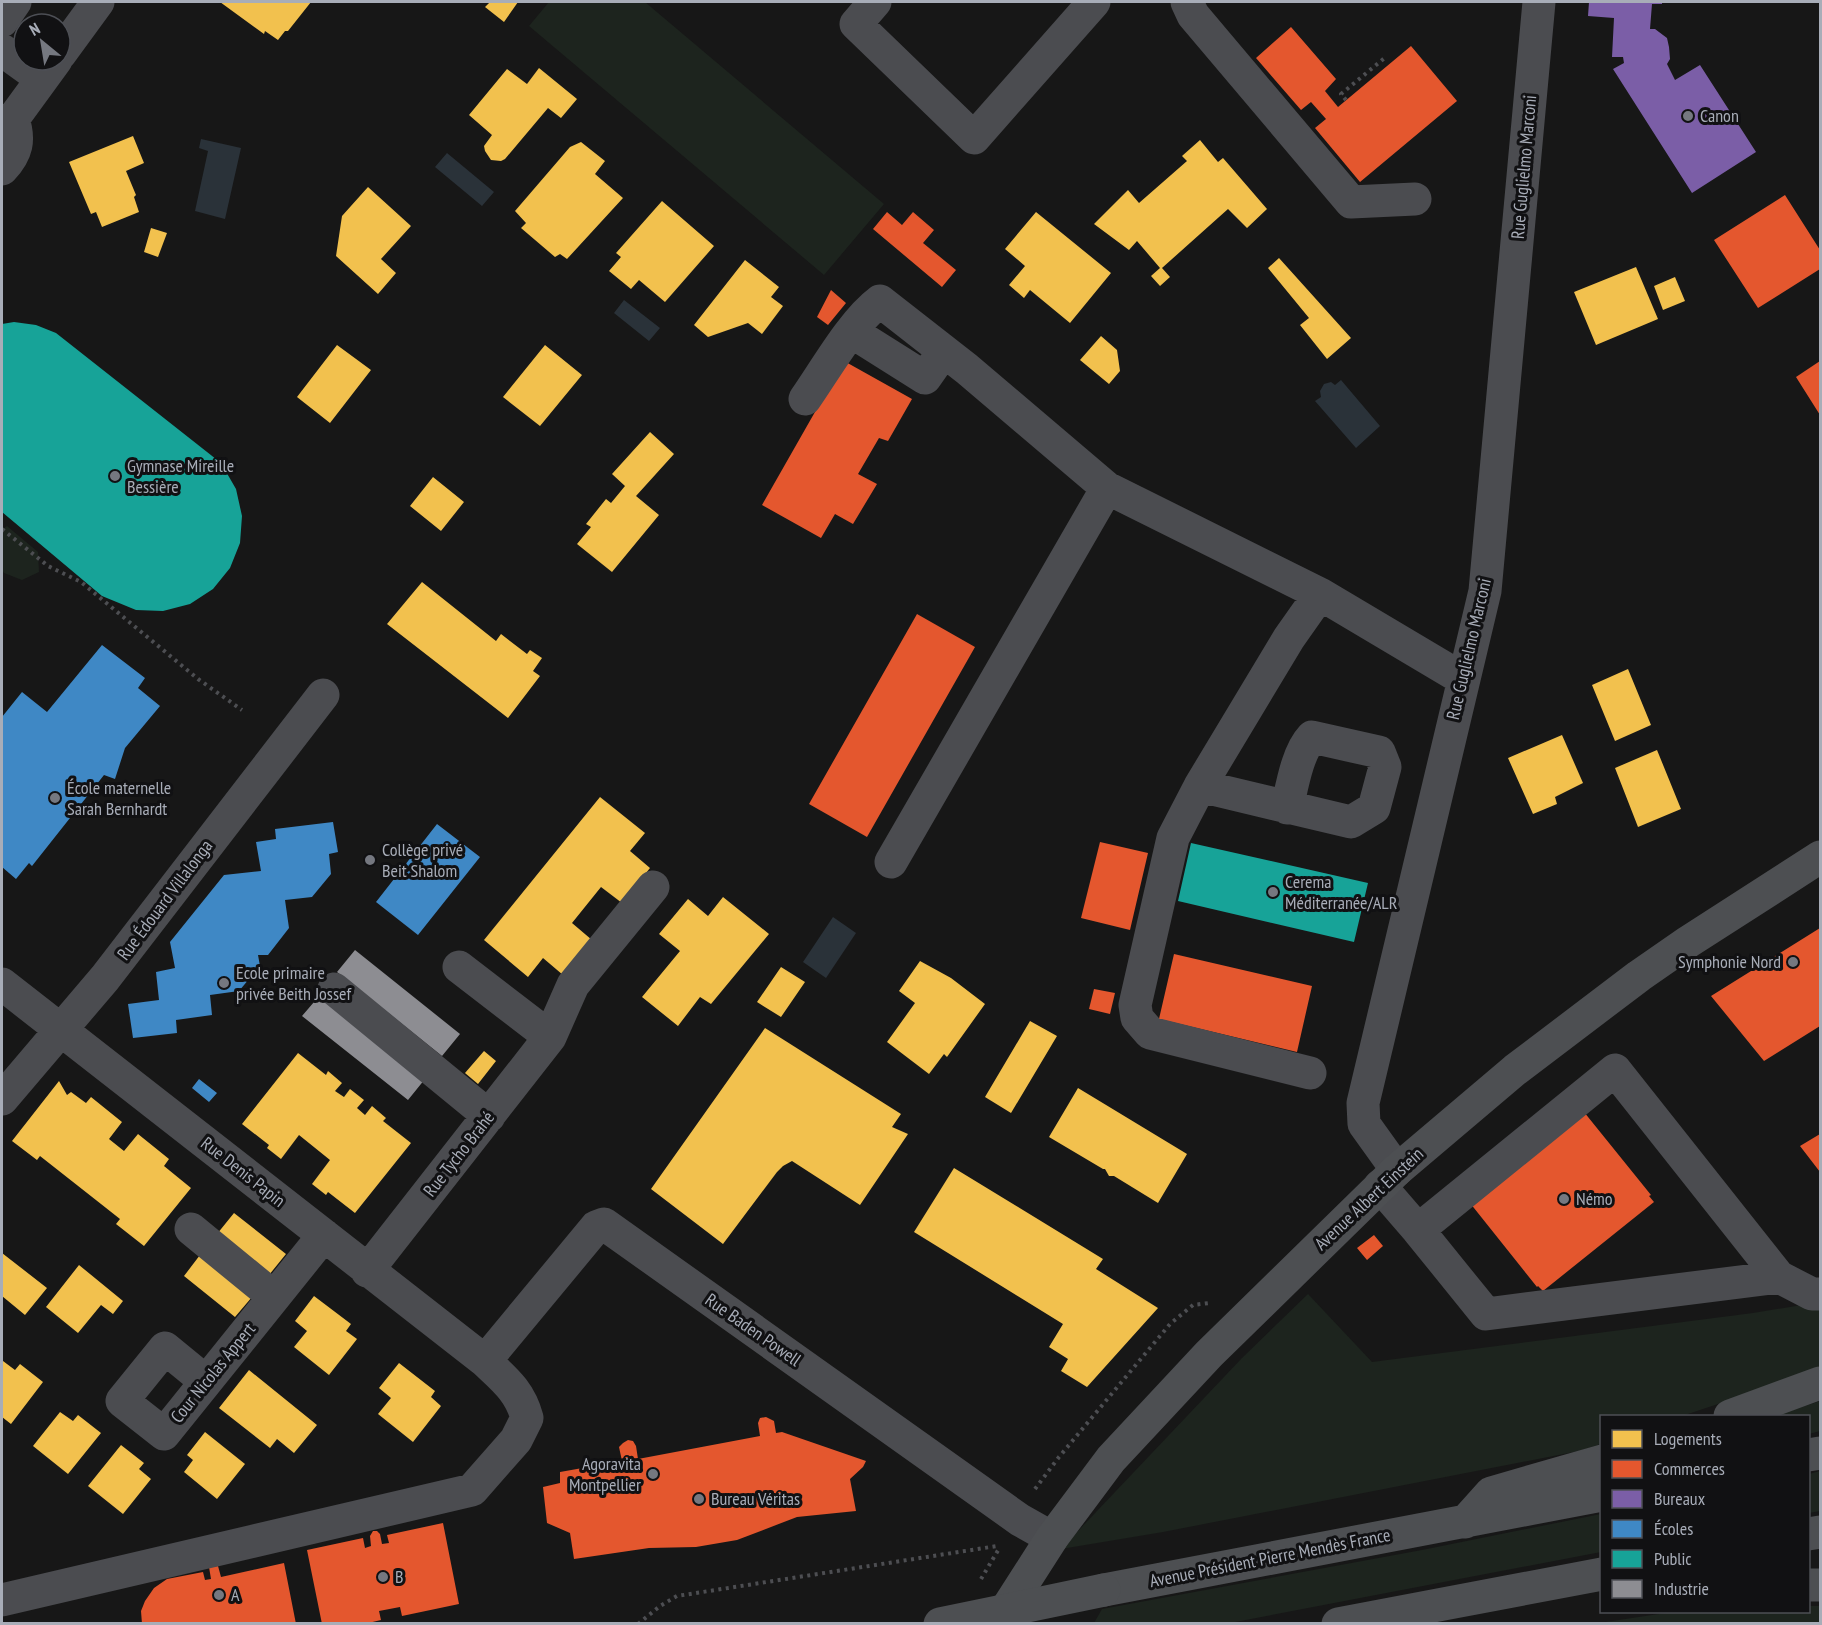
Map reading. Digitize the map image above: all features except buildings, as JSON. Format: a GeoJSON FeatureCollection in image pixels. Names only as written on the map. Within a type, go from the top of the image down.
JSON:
{"type":"FeatureCollection","features":[{"type":"Feature","properties":{"kind":"main road","name":"Avenue Albert Einstein"},"geometry":{"type":"LineString","coordinates":[[997,1623],[1053,1538],[1111,1459],[1209,1354],[1389,1178],[1515,1070],[1640,976],[1688,942],[1821,857]]}},
{"type":"Feature","properties":{"kind":"main road"},"geometry":{"type":"LineString","coordinates":[[1733,1415],[1821,1383]]}},
{"type":"Feature","properties":{"kind":"main road"},"geometry":{"type":"LineString","coordinates":[[1465,1522],[1491,1493],[1600,1462]]}},
{"type":"Feature","properties":{"kind":"main road","name":"Avenue Président Pierre Mendès France"},"geometry":{"type":"LineString","coordinates":[[940,1623],[1600,1495]]}},
{"type":"Feature","properties":{"kind":"main road"},"geometry":{"type":"LineString","coordinates":[[1338,1623],[1595,1582]]}},
{"type":"Feature","properties":{"kind":"street"},"geometry":{"type":"LineString","coordinates":[[2,21],[15,2]]}},
{"type":"Feature","properties":{"kind":"street"},"geometry":{"type":"LineString","coordinates":[[72,38],[98,2]]}},
{"type":"Feature","properties":{"kind":"street"},"geometry":{"type":"LineString","coordinates":[[875,2],[856,24],[974,138],[1094,2]]}},
{"type":"Feature","properties":{"kind":"street"},"geometry":{"type":"LineString","coordinates":[[1187,2],[1193,15],[1351,202],[1415,199]]}},
{"type":"Feature","properties":{"kind":"street","name":"Rue Guglielmo Marconi"},"geometry":{"type":"LineString","coordinates":[[1539,2],[1485,591],[1363,1103],[1364,1124],[1389,1178],[1418,1230],[1486,1314],[1779,1276]]}},
{"type":"Feature","properties":{"kind":"street"},"geometry":{"type":"LineString","coordinates":[[2,169],[15,148],[17,133],[5,117],[47,72]]}},
{"type":"Feature","properties":{"kind":"street"},"geometry":{"type":"LineString","coordinates":[[805,399],[852,332],[925,378],[944,351],[1107,488],[1320,594],[1463,679]]}},
{"type":"Feature","properties":{"kind":"street"},"geometry":{"type":"LineString","coordinates":[[891,862],[1107,488]]}},
{"type":"Feature","properties":{"kind":"street"},"geometry":{"type":"LineString","coordinates":[[1310,1073],[1150,1033],[1137,1018],[1135,1005],[1173,838],[1200,786],[1289,638],[1320,594]]}},
{"type":"Feature","properties":{"kind":"street","name":"Rue Édouard Villalonga"},"geometry":{"type":"LineString","coordinates":[[2,1099],[59,1029],[105,978],[323,696]]}},
{"type":"Feature","properties":{"kind":"street"},"geometry":{"type":"LineString","coordinates":[[1200,786],[1287,808]]}},
{"type":"Feature","properties":{"kind":"street","name":"Rue Tycho Brahé"},"geometry":{"type":"LineString","coordinates":[[367,1271],[550,1038],[573,985],[653,887]]}},
{"type":"Feature","properties":{"kind":"street"},"geometry":{"type":"LineString","coordinates":[[459,967],[550,1038]]}},
{"type":"Feature","properties":{"kind":"street","name":"Rue Denis Papin"},"geometry":{"type":"LineString","coordinates":[[2,984],[485,1361],[518,1393],[527,1418],[516,1440],[472,1490],[2,1600]]}},
{"type":"Feature","properties":{"kind":"street"},"geometry":{"type":"LineString","coordinates":[[334,989],[489,1116]]}},
{"type":"Feature","properties":{"kind":"street"},"geometry":{"type":"LineString","coordinates":[[1418,1230],[1616,1070],[1779,1276],[1812,1294],[1821,1294]]}},
{"type":"Feature","properties":{"kind":"street","name":"Rue Baden Powell"},"geometry":{"type":"LineString","coordinates":[[485,1361],[596,1227],[604,1224],[1020,1520],[1053,1538]]}},
{"type":"Feature","properties":{"kind":"street"},"geometry":{"type":"LineString","coordinates":[[190,1229],[274,1297]]}},
{"type":"Feature","properties":{"kind":"street","name":"Cour Nicolas Appert"},"geometry":{"type":"LineString","coordinates":[[204,1380],[165,1348],[122,1401],[164,1434],[324,1235]]}},
{"type":"Feature","properties":{"kind":"path"},"geometry":{"type":"LineString","coordinates":[[1346,100],[1341,94],[1387,56]]}},
{"type":"Feature","properties":{"kind":"path"},"geometry":{"type":"LineString","coordinates":[[2,529],[48,566],[81,582],[198,679],[242,710]]}},
{"type":"Feature","properties":{"kind":"path"},"geometry":{"type":"LineString","coordinates":[[638,1623],[677,1596],[1001,1545]]}},
{"type":"Feature","properties":{"kind":"shaded area"},"geometry":{"type":"Polygon","coordinates":[[[549,2],[645,2],[884,204],[824,275],[529,26],[549,2]]]}},
{"type":"Feature","properties":{"kind":"shaded area"},"geometry":{"type":"Polygon","coordinates":[[[201,139],[241,148],[225,219],[195,211],[208,151],[199,148],[201,139]]]}},
{"type":"Feature","properties":{"kind":"shaded area"},"geometry":{"type":"Polygon","coordinates":[[[447,153],[494,192],[482,206],[435,167],[447,153]]]}},
{"type":"Feature","properties":{"kind":"shaded area"},"geometry":{"type":"Polygon","coordinates":[[[624,300],[660,328],[649,341],[614,313],[624,300]]]}},
{"type":"Feature","properties":{"kind":"shaded area"},"geometry":{"type":"Polygon","coordinates":[[[1341,380],[1380,426],[1356,448],[1315,401],[1321,397],[1320,391],[1324,384],[1331,382],[1335,385],[1341,380]]]}},
{"type":"Feature","properties":{"kind":"shaded area"},"geometry":{"type":"Polygon","coordinates":[[[7,526],[38,552],[39,572],[22,580],[2,570],[2,530],[7,526]]]}},
{"type":"Feature","properties":{"kind":"shaded area"},"geometry":{"type":"Polygon","coordinates":[[[833,917],[856,933],[826,978],[803,962],[833,917]]]}},
{"type":"Feature","properties":{"kind":"shaded area"},"geometry":{"type":"Polygon","coordinates":[[[1308,1294],[1372,1362],[1753,1313],[1820,1302],[1820,1370],[1685,1415],[1600,1415],[1600,1444],[1579,1451],[1163,1532],[1061,1549],[1242,1358],[1308,1294]]]}},
{"type":"Feature","properties":{"kind":"shaded area"},"geometry":{"type":"Polygon","coordinates":[[[1820,1401],[1820,1431],[1810,1434],[1810,1415],[1778,1415],[1820,1401]]]}},
{"type":"Feature","properties":{"kind":"shaded area"},"geometry":{"type":"Polygon","coordinates":[[[1820,1471],[1820,1511],[1810,1513],[1810,1474],[1820,1471]]]}},
{"type":"Feature","properties":{"kind":"shaded area"},"geometry":{"type":"Polygon","coordinates":[[[1600,1514],[1600,1552],[1230,1623],[1094,1623],[1102,1609],[1422,1550],[1600,1514]]]}},
{"type":"Feature","properties":{"kind":"shaded area"},"geometry":{"type":"Polygon","coordinates":[[[1810,1606],[1820,1606],[1820,1623],[1599,1623],[1665,1613],[1810,1613],[1810,1606]]]}},
{"type":"Feature","properties":{"kind":"place","name":"Canon"},"geometry":{"type":"Point","coordinates":[1688,116]}},
{"type":"Feature","properties":{"kind":"place","name":"Gymnase Mireille Bessière"},"geometry":{"type":"Point","coordinates":[115,476]}},
{"type":"Feature","properties":{"kind":"place","name":"École maternelle Sarah Bernhardt"},"geometry":{"type":"Point","coordinates":[55,798]}},
{"type":"Feature","properties":{"kind":"place","name":"Collège privé Beit Shalom"},"geometry":{"type":"Point","coordinates":[370,860]}},
{"type":"Feature","properties":{"kind":"place","name":"Cerema Méditerranée/ALR"},"geometry":{"type":"Point","coordinates":[1273,892]}},
{"type":"Feature","properties":{"kind":"place","name":"Symphonie Nord"},"geometry":{"type":"Point","coordinates":[1793,962]}},
{"type":"Feature","properties":{"kind":"place","name":"Ecole primaire privée Beith Jossef"},"geometry":{"type":"Point","coordinates":[224,983]}},
{"type":"Feature","properties":{"kind":"place","name":"Némo"},"geometry":{"type":"Point","coordinates":[1564,1199]}},
{"type":"Feature","properties":{"kind":"place","name":"Agoravita Montpellier"},"geometry":{"type":"Point","coordinates":[653,1474]}},
{"type":"Feature","properties":{"kind":"place","name":"Bureau Véritas"},"geometry":{"type":"Point","coordinates":[699,1499]}},
{"type":"Feature","properties":{"kind":"place","name":"B"},"geometry":{"type":"Point","coordinates":[383,1577]}},
{"type":"Feature","properties":{"kind":"place","name":"A"},"geometry":{"type":"Point","coordinates":[219,1595]}}]}
